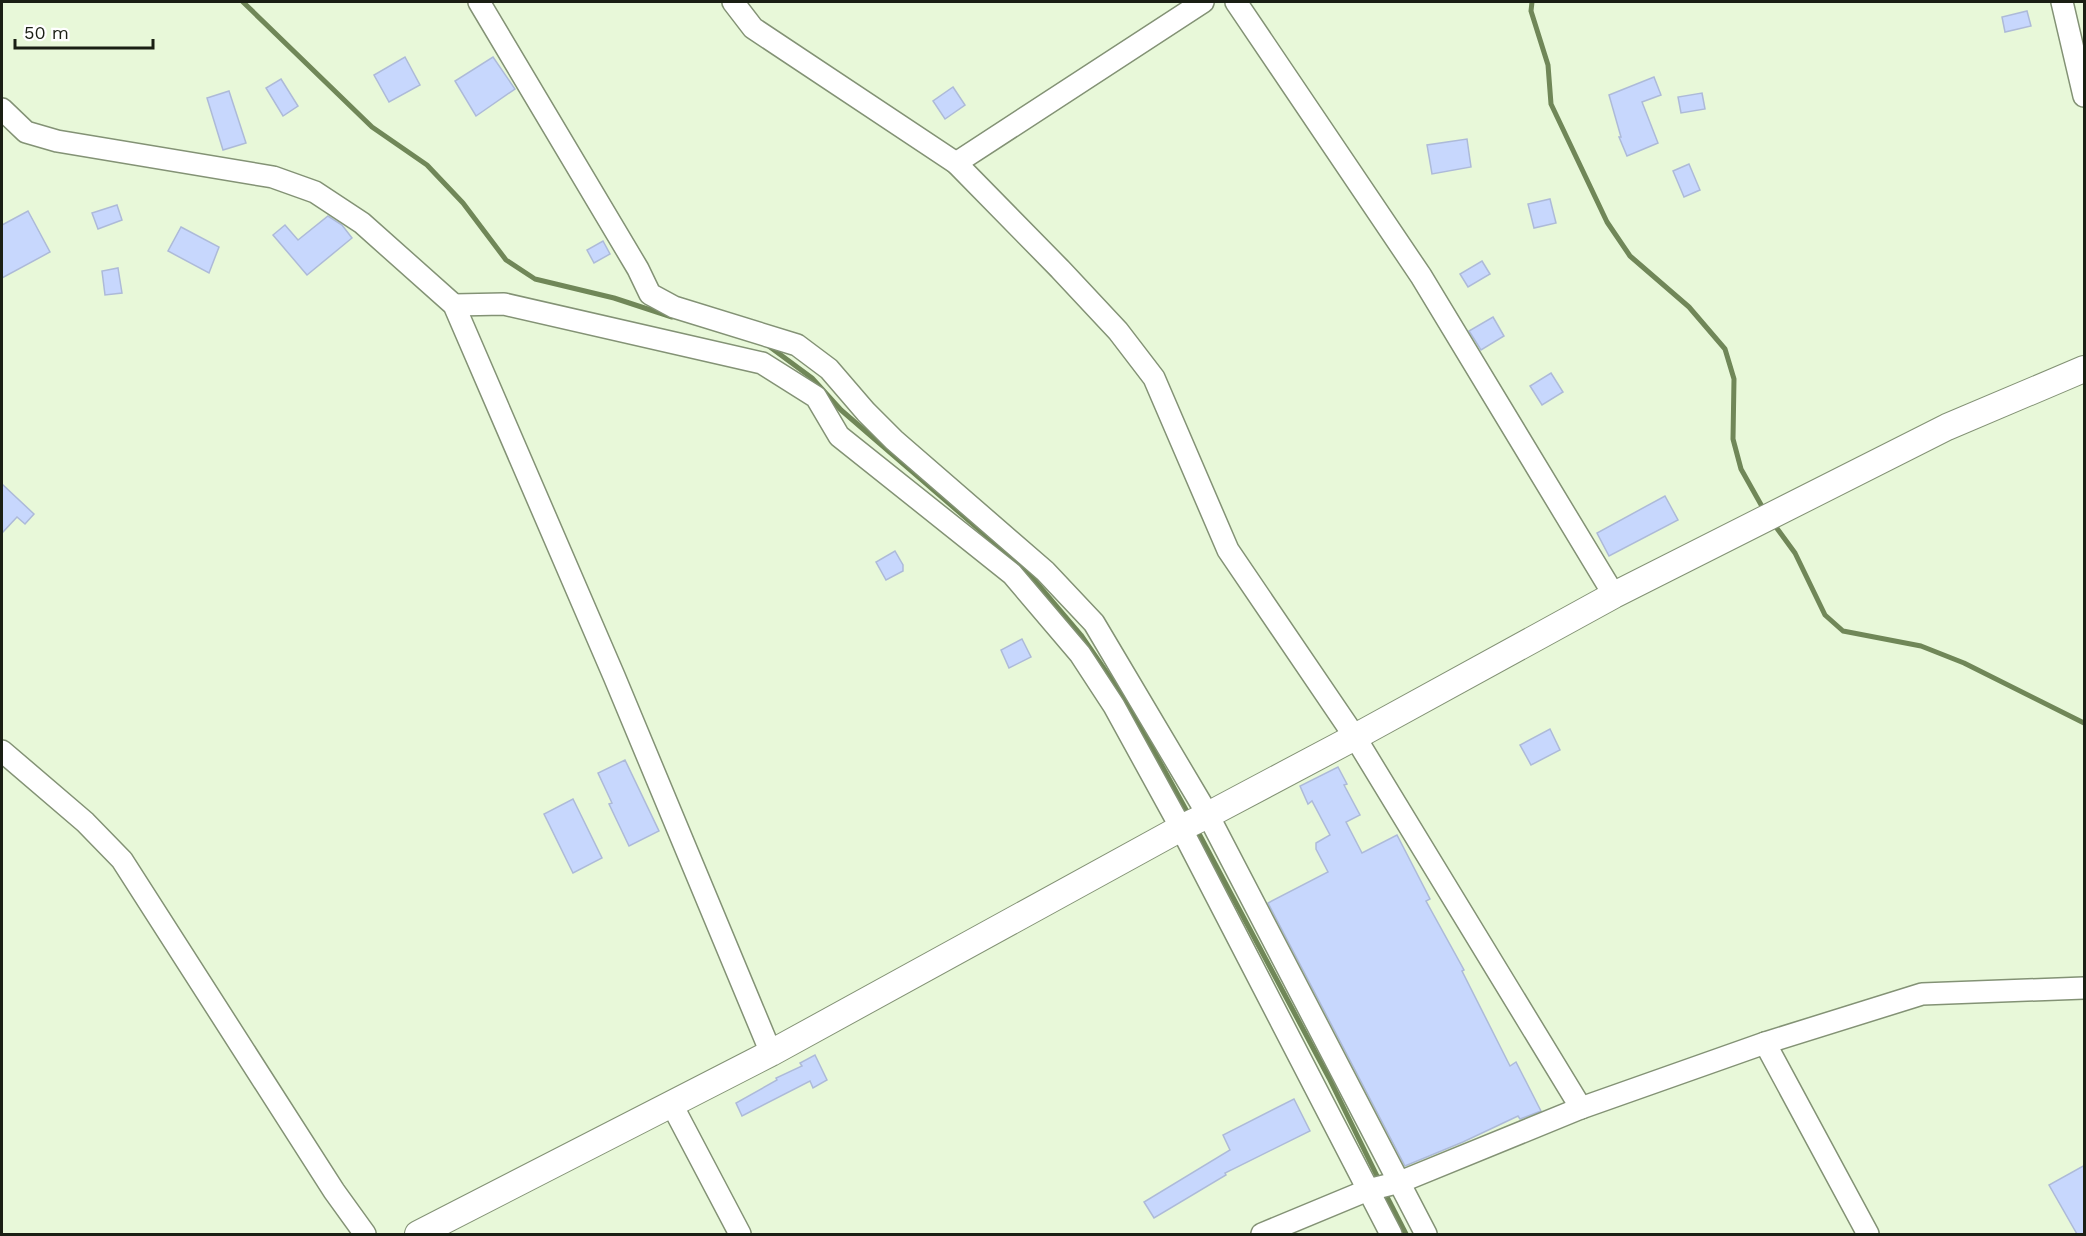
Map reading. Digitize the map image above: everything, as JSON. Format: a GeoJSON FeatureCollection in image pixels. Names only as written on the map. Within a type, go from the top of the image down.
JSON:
{"type":"FeatureCollection","features":[{"type":"Feature","properties":{"kind":"street"},"geometry":{"type":"LineString","coordinates":[[479,2],[638,269],[650,294],[674,307],[797,345],[829,369],[894,440],[1045,571],[1094,623],[1208,816],[1426,1234]]}},
{"type":"Feature","properties":{"kind":"street"},"geometry":{"type":"LineString","coordinates":[[733,2],[753,28],[956,163],[1118,331],[1154,378],[1228,550],[1355,737],[1581,1108]]}},
{"type":"Feature","properties":{"kind":"street"},"geometry":{"type":"LineString","coordinates":[[956,163],[1203,2]]}},
{"type":"Feature","properties":{"kind":"street"},"geometry":{"type":"LineString","coordinates":[[1236,2],[1421,276],[1614,595]]}},
{"type":"Feature","properties":{"kind":"street"},"geometry":{"type":"LineString","coordinates":[[2062,2],[2085,96]]}},
{"type":"Feature","properties":{"kind":"street"},"geometry":{"type":"LineString","coordinates":[[2,108],[26,132],[57,141],[273,177],[315,192],[363,223],[454,305],[614,676],[771,1053]]}},
{"type":"Feature","properties":{"kind":"street"},"geometry":{"type":"LineString","coordinates":[[454,305],[504,304],[762,363],[816,397],[839,436],[1012,574],[1085,662],[1114,706],[1391,1234]]}},
{"type":"Feature","properties":{"kind":"street"},"geometry":{"type":"LineString","coordinates":[[418,1234],[771,1053],[1180,828],[1208,816],[1614,595],[1947,427],[2085,369]]}},
{"type":"Feature","properties":{"kind":"street"},"geometry":{"type":"LineString","coordinates":[[2,751],[85,822],[122,860],[333,1191],[365,1234]]}},
{"type":"Feature","properties":{"kind":"street"},"geometry":{"type":"LineString","coordinates":[[1262,1234],[1368,1190],[1400,1182],[1581,1108],[1765,1043],[1922,994],[2085,988]]}},
{"type":"Feature","properties":{"kind":"street"},"geometry":{"type":"LineString","coordinates":[[1765,1043],[1868,1234]]}},
{"type":"Feature","properties":{"kind":"street"},"geometry":{"type":"LineString","coordinates":[[671,1103],[740,1234]]}},
{"type":"Feature","properties":{"kind":"building"},"geometry":{"type":"Polygon","coordinates":[[[2027,11],[2031,26],[2005,32],[2002,17],[2027,11]]]}},
{"type":"Feature","properties":{"kind":"building"},"geometry":{"type":"Polygon","coordinates":[[[405,57],[420,85],[389,102],[374,75],[405,57]]]}},
{"type":"Feature","properties":{"kind":"building"},"geometry":{"type":"Polygon","coordinates":[[[493,57],[515,89],[476,116],[455,81],[493,57]]]}},
{"type":"Feature","properties":{"kind":"building"},"geometry":{"type":"Polygon","coordinates":[[[1654,77],[1661,95],[1642,102],[1658,143],[1627,156],[1619,137],[1621,137],[1609,95],[1654,77]]]}},
{"type":"Feature","properties":{"kind":"building"},"geometry":{"type":"Polygon","coordinates":[[[281,79],[298,106],[283,116],[266,88],[281,79]]]}},
{"type":"Feature","properties":{"kind":"building"},"geometry":{"type":"Polygon","coordinates":[[[953,87],[965,105],[945,119],[933,101],[953,87]]]}},
{"type":"Feature","properties":{"kind":"building"},"geometry":{"type":"Polygon","coordinates":[[[229,91],[246,143],[223,150],[207,98],[229,91]]]}},
{"type":"Feature","properties":{"kind":"building"},"geometry":{"type":"Polygon","coordinates":[[[1702,93],[1705,109],[1681,113],[1678,97],[1702,93]]]}},
{"type":"Feature","properties":{"kind":"building"},"geometry":{"type":"Polygon","coordinates":[[[1467,139],[1471,167],[1432,174],[1427,145],[1467,139]]]}},
{"type":"Feature","properties":{"kind":"building"},"geometry":{"type":"Polygon","coordinates":[[[1689,164],[1700,190],[1684,197],[1673,171],[1689,164]]]}},
{"type":"Feature","properties":{"kind":"building"},"geometry":{"type":"Polygon","coordinates":[[[1550,199],[1556,223],[1534,228],[1528,204],[1550,199]]]}},
{"type":"Feature","properties":{"kind":"building"},"geometry":{"type":"Polygon","coordinates":[[[117,205],[122,220],[98,229],[92,213],[117,205]]]}},
{"type":"Feature","properties":{"kind":"building"},"geometry":{"type":"Polygon","coordinates":[[[28,211],[50,252],[2,278],[2,225],[28,211]]]}},
{"type":"Feature","properties":{"kind":"building"},"geometry":{"type":"Polygon","coordinates":[[[328,216],[342,225],[352,238],[307,275],[273,235],[285,225],[298,240],[328,216]]]}},
{"type":"Feature","properties":{"kind":"building"},"geometry":{"type":"Polygon","coordinates":[[[181,227],[219,247],[209,273],[168,251],[181,227]]]}},
{"type":"Feature","properties":{"kind":"building"},"geometry":{"type":"Polygon","coordinates":[[[603,241],[610,254],[594,263],[587,250],[603,241]]]}},
{"type":"Feature","properties":{"kind":"building"},"geometry":{"type":"Polygon","coordinates":[[[1482,261],[1490,274],[1468,287],[1460,274],[1482,261]]]}},
{"type":"Feature","properties":{"kind":"building"},"geometry":{"type":"Polygon","coordinates":[[[118,268],[122,293],[105,295],[102,271],[118,268]]]}},
{"type":"Feature","properties":{"kind":"building"},"geometry":{"type":"Polygon","coordinates":[[[1493,317],[1504,336],[1481,350],[1469,331],[1493,317]]]}},
{"type":"Feature","properties":{"kind":"building"},"geometry":{"type":"Polygon","coordinates":[[[1551,373],[1563,392],[1542,405],[1530,386],[1551,373]]]}},
{"type":"Feature","properties":{"kind":"building"},"geometry":{"type":"Polygon","coordinates":[[[2,484],[34,514],[25,524],[17,517],[2,533],[2,484]]]}},
{"type":"Feature","properties":{"kind":"building"},"geometry":{"type":"Polygon","coordinates":[[[1665,496],[1678,520],[1609,556],[1597,533],[1665,496]]]}},
{"type":"Feature","properties":{"kind":"building"},"geometry":{"type":"Polygon","coordinates":[[[895,551],[903,565],[903,571],[886,580],[876,562],[895,551]]]}},
{"type":"Feature","properties":{"kind":"building"},"geometry":{"type":"Polygon","coordinates":[[[1022,639],[1031,657],[1009,668],[1001,650],[1022,639]]]}},
{"type":"Feature","properties":{"kind":"building"},"geometry":{"type":"Polygon","coordinates":[[[1550,729],[1560,750],[1531,765],[1520,745],[1550,729]]]}},
{"type":"Feature","properties":{"kind":"building"},"geometry":{"type":"Polygon","coordinates":[[[625,760],[659,831],[629,846],[609,804],[612,803],[598,773],[625,760]]]}},
{"type":"Feature","properties":{"kind":"building"},"geometry":{"type":"Polygon","coordinates":[[[1338,767],[1347,784],[1344,785],[1360,815],[1346,822],[1362,853],[1397,835],[1430,899],[1426,901],[1464,970],[1462,971],[1510,1066],[1516,1062],[1541,1111],[1520,1119],[1518,1116],[1405,1166],[1268,903],[1328,872],[1316,849],[1316,843],[1330,835],[1312,801],[1308,804],[1300,786],[1338,767]]]}},
{"type":"Feature","properties":{"kind":"building"},"geometry":{"type":"Polygon","coordinates":[[[573,799],[602,858],[573,873],[544,814],[573,799]]]}},
{"type":"Feature","properties":{"kind":"building"},"geometry":{"type":"Polygon","coordinates":[[[815,1055],[827,1080],[813,1088],[810,1081],[742,1116],[736,1103],[777,1080],[776,1078],[802,1066],[800,1063],[815,1055]]]}},
{"type":"Feature","properties":{"kind":"building"},"geometry":{"type":"Polygon","coordinates":[[[1294,1099],[1310,1131],[1225,1173],[1226,1175],[1154,1218],[1144,1202],[1230,1150],[1223,1135],[1294,1099]]]}},
{"type":"Feature","properties":{"kind":"building"},"geometry":{"type":"Polygon","coordinates":[[[2085,1165],[2085,1234],[2077,1234],[2049,1185],[2085,1165]]]}},
{"type":"Feature","properties":{"kind":"waterway"},"geometry":{"type":"LineString","coordinates":[[243,2],[372,127],[427,165],[463,203],[506,260],[535,279],[614,298],[672,317]]}},
{"type":"Feature","properties":{"kind":"waterway"},"geometry":{"type":"LineString","coordinates":[[1532,2],[1531,11],[1548,65],[1551,104],[1607,222],[1630,256],[1689,307],[1725,349],[1734,379],[1733,439],[1741,469],[1764,510]]}},
{"type":"Feature","properties":{"kind":"waterway"},"geometry":{"type":"LineString","coordinates":[[770,347],[812,378],[841,410],[1026,570],[1081,635],[1127,702],[1190,817]]}},
{"type":"Feature","properties":{"kind":"waterway"},"geometry":{"type":"LineString","coordinates":[[1773,523],[1795,553],[1825,615],[1843,631],[1921,646],[1964,663],[2084,723]]}},
{"type":"Feature","properties":{"kind":"waterway"},"geometry":{"type":"LineString","coordinates":[[1196,828],[1329,1078],[1380,1182]]}},
{"type":"Feature","properties":{"kind":"waterway"},"geometry":{"type":"LineString","coordinates":[[1384,1191],[1406,1234]]}}]}
